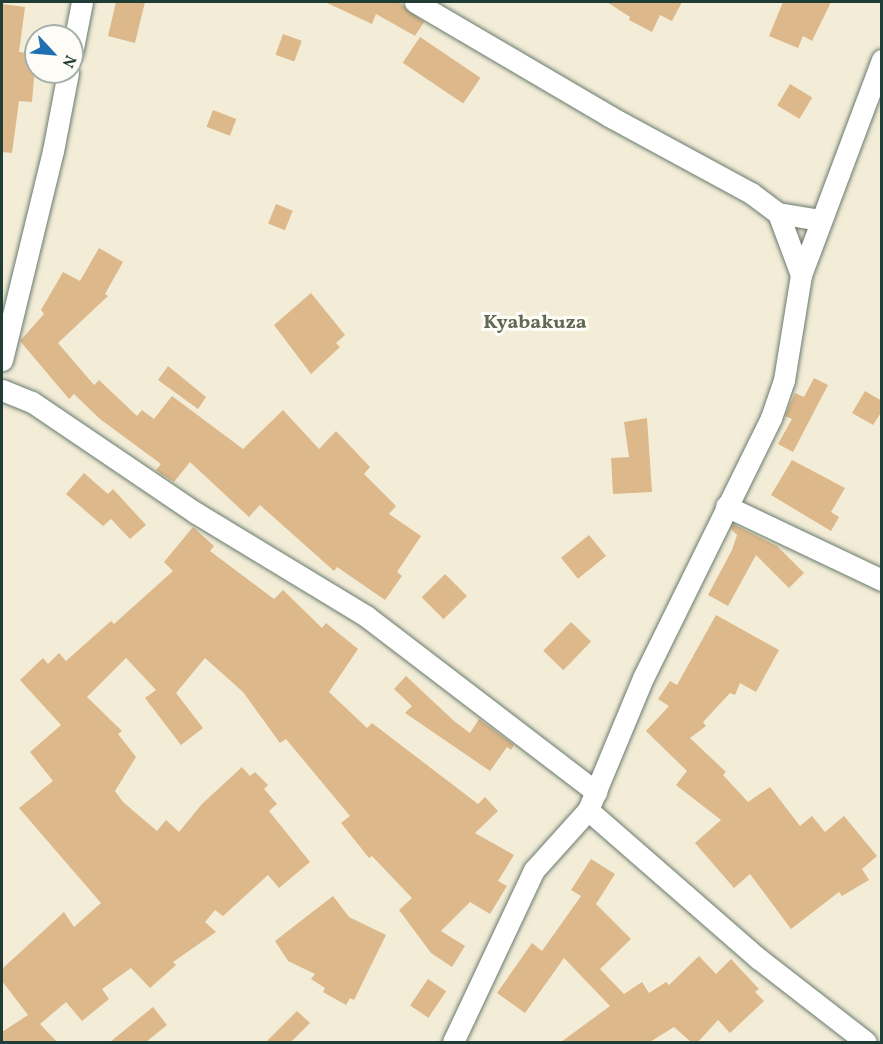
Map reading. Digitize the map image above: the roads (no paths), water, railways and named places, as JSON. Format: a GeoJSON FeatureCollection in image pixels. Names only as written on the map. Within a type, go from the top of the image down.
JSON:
{"type":"FeatureCollection","features":[{"type":"Feature","properties":{"kind":"street"},"geometry":{"type":"LineString","coordinates":[[78,24],[82,2]]}},
{"type":"Feature","properties":{"kind":"street"},"geometry":{"type":"LineString","coordinates":[[415,2],[609,117],[751,193],[778,213],[820,220]]}},
{"type":"Feature","properties":{"kind":"street"},"geometry":{"type":"LineString","coordinates":[[453,1042],[534,870],[592,801],[643,678],[778,399],[801,275],[882,60]]}},
{"type":"Feature","properties":{"kind":"street"},"geometry":{"type":"LineString","coordinates":[[2,360],[53,152],[66,84]]}},
{"type":"Feature","properties":{"kind":"street"},"geometry":{"type":"LineString","coordinates":[[778,213],[801,275]]}},
{"type":"Feature","properties":{"kind":"street"},"geometry":{"type":"LineString","coordinates":[[2,390],[32,402],[196,513],[366,616],[592,801],[759,959],[866,1042]]}},
{"type":"Feature","properties":{"kind":"street"},"geometry":{"type":"LineString","coordinates":[[726,506],[882,580]]}},
{"type":"Feature","properties":{"kind":"district","name":"Kyabakuza"},"geometry":{"type":"Point","coordinates":[535,323]}}]}
